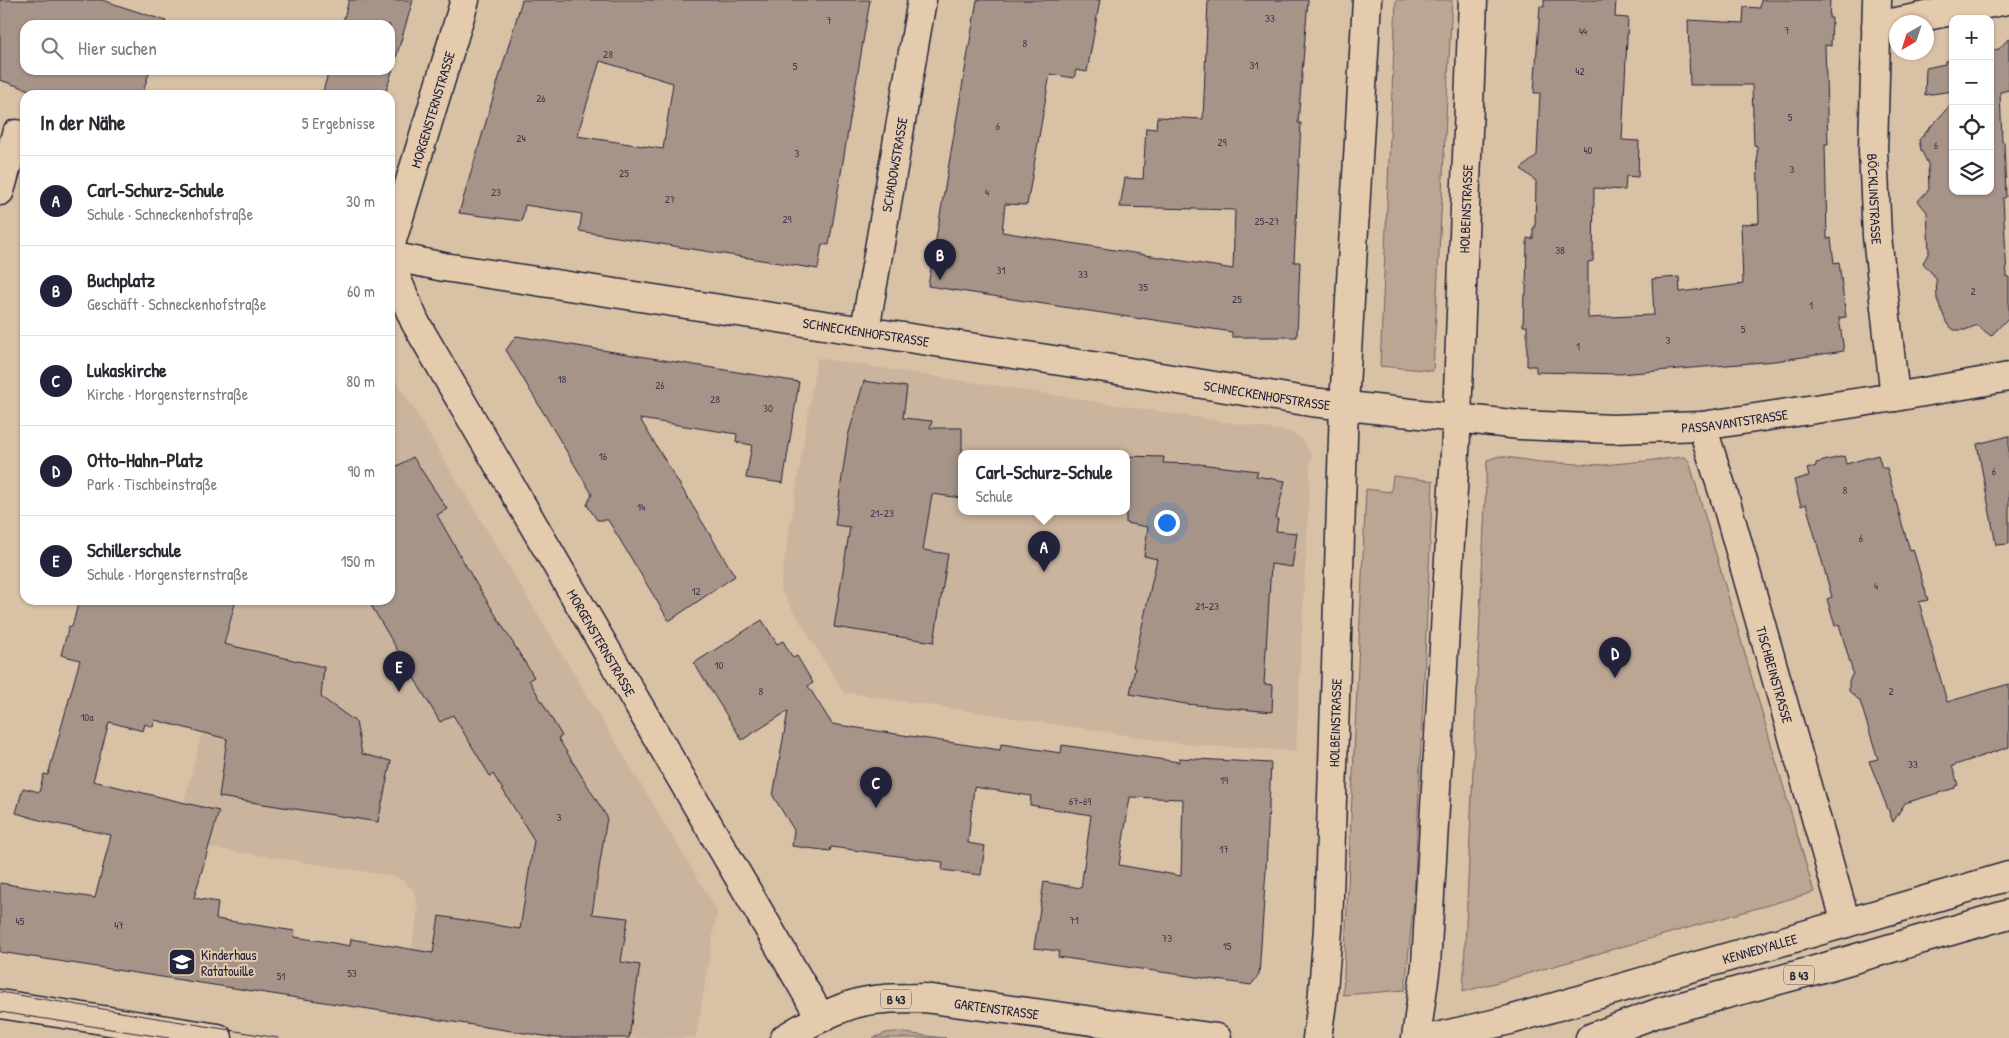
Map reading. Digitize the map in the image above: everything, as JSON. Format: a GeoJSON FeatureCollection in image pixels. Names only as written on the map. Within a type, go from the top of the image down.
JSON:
{"type":"FeatureCollection","features":[{"type":"Feature","properties":{"kind":"street","name":"MORGENSTERNSTRASSE"},"geometry":{"type":"LineString","coordinates":[[395,231],[465,0]]}},
{"type":"Feature","properties":{"kind":"street","name":"SCHADOWSTRASSE"},"geometry":{"type":"LineString","coordinates":[[865,330],[922,0]]}},
{"type":"Feature","properties":{"kind":"street","name":"HOLBEINSTRASSE"},"geometry":{"type":"LineString","coordinates":[[1317,1038],[1328,929],[1344,405],[1367,0]]}},
{"type":"Feature","properties":{"kind":"street","name":"HOLBEINSTRASSE"},"geometry":{"type":"LineString","coordinates":[[1416,1038],[1426,965],[1457,418],[1473,0]]}},
{"type":"Feature","properties":{"kind":"street"},"geometry":{"type":"LineString","coordinates":[[1877,13],[2007,0]]}},
{"type":"Feature","properties":{"kind":"street","name":"BÖCKLINSTRASSE"},"geometry":{"type":"LineString","coordinates":[[1877,13],[1873,151],[1876,217],[1896,398]]}},
{"type":"Feature","properties":{"kind":"street"},"geometry":{"type":"LineString","coordinates":[[0,191],[14,133]]}},
{"type":"Feature","properties":{"kind":"street","name":"SCHNECKENHOFSTRASSE"},"geometry":{"type":"LineString","coordinates":[[395,257],[444,267],[865,330],[1311,402],[1344,405]]}},
{"type":"Feature","properties":{"kind":"street","name":"MORGENSTERNSTRASSE"},"geometry":{"type":"LineString","coordinates":[[395,275],[415,322],[813,1028]]}},
{"type":"Feature","properties":{"kind":"street","name":"PASSAVANTSTRASSE"},"geometry":{"type":"LineString","coordinates":[[1457,418],[1520,425],[1612,429],[1702,426],[1896,398],[2009,377]]}},
{"type":"Feature","properties":{"kind":"street"},"geometry":{"type":"LineString","coordinates":[[1344,405],[1457,418]]}},
{"type":"Feature","properties":{"kind":"street","name":"TISCHBEINSTRASSE"},"geometry":{"type":"LineString","coordinates":[[1702,426],[1724,495],[1846,924]]}},
{"type":"Feature","properties":{"kind":"street","name":"KENNEDYALLEE"},"geometry":{"type":"LineString","coordinates":[[1432,1038],[1510,1020],[2009,876]]}},
{"type":"Feature","properties":{"kind":"street","name":"B 43"},"geometry":{"type":"LineString","coordinates":[[1590,1038],[1660,1012],[1812,971],[2009,914]]}},
{"type":"Feature","properties":{"kind":"street","name":"GARTENSTRASSE"},"geometry":{"type":"LineString","coordinates":[[785,1038],[813,1028],[858,1003],[888,999],[924,998],[1217,1038]]}},
{"type":"Feature","properties":{"kind":"street"},"geometry":{"type":"LineString","coordinates":[[0,1004],[218,1038]]}},
{"type":"Feature","properties":{"kind":"shaded area"},"geometry":{"type":"Polygon","coordinates":[[[1396,0],[1452,0],[1433,371],[1380,366],[1396,0]]]}},
{"type":"Feature","properties":{"kind":"shaded area"},"geometry":{"type":"Polygon","coordinates":[[[817,358],[1291,432],[1302,439],[1311,454],[1296,751],[1191,745],[850,693],[845,695],[780,589],[817,358]]]}},
{"type":"Feature","properties":{"kind":"shaded area"},"geometry":{"type":"Polygon","coordinates":[[[395,378],[717,910],[696,1038],[557,1038],[402,1014],[418,908],[413,890],[402,880],[393,876],[174,842],[235,605],[395,605],[395,378]]]}},
{"type":"Feature","properties":{"kind":"shaded area"},"geometry":{"type":"Polygon","coordinates":[[[1500,456],[1539,462],[1604,465],[1684,457],[1689,461],[1814,892],[1463,992],[1487,460],[1500,456]]]}},
{"type":"Feature","properties":{"kind":"shaded area"},"geometry":{"type":"Polygon","coordinates":[[[1393,476],[1433,481],[1414,898],[1405,990],[1343,995],[1366,489],[1391,492],[1393,476]]]}},
{"type":"Feature","properties":{"kind":"shaded area"},"geometry":{"type":"Polygon","coordinates":[[[896,1032],[944,1038],[873,1038],[886,1033],[896,1032]]]}},
{"type":"Feature","properties":{"kind":"building"},"geometry":{"type":"Polygon","coordinates":[[[0,0],[102,0],[163,20],[20,20],[20,75],[148,75],[144,90],[29,90],[0,80],[0,0]]]}},
{"type":"Feature","properties":{"kind":"building"},"geometry":{"type":"Polygon","coordinates":[[[349,0],[413,0],[395,61],[395,20],[343,20],[349,0]]]}},
{"type":"Feature","properties":{"kind":"building"},"geometry":{"type":"Polygon","coordinates":[[[522,0],[870,0],[829,245],[822,244],[818,269],[579,231],[582,214],[525,205],[522,221],[459,213],[522,0]],[[600,61],[577,136],[663,149],[673,83],[600,61]]]}},
{"type":"Feature","properties":{"kind":"building"},"geometry":{"type":"Polygon","coordinates":[[[977,0],[1100,0],[1087,72],[1076,70],[1074,78],[1050,74],[1027,205],[1005,204],[1002,232],[1233,269],[1235,210],[1120,207],[1125,178],[1143,179],[1146,128],[1156,129],[1157,117],[1203,119],[1208,0],[1308,0],[1298,123],[1301,123],[1294,262],[1300,262],[1297,337],[1232,337],[1232,332],[928,286],[977,0]]]}},
{"type":"Feature","properties":{"kind":"building"},"geometry":{"type":"Polygon","coordinates":[[[1544,0],[1616,0],[1615,17],[1628,18],[1622,140],[1639,141],[1638,177],[1626,176],[1625,190],[1594,188],[1593,261],[1588,262],[1588,318],[1654,315],[1652,279],[1679,277],[1680,292],[1743,284],[1741,224],[1759,223],[1757,146],[1754,145],[1752,85],[1690,85],[1688,20],[1743,23],[1744,7],[1760,8],[1761,0],[1830,0],[1829,18],[1832,18],[1831,46],[1825,45],[1828,144],[1825,144],[1827,239],[1831,238],[1834,263],[1839,262],[1846,317],[1839,318],[1844,351],[1775,361],[1620,374],[1536,372],[1536,366],[1527,366],[1527,326],[1523,326],[1524,295],[1526,295],[1527,238],[1533,239],[1533,228],[1535,228],[1536,181],[1521,169],[1537,155],[1540,93],[1534,93],[1540,6],[1544,7],[1544,0]]]}},
{"type":"Feature","properties":{"kind":"building"},"geometry":{"type":"Polygon","coordinates":[[[2009,38],[2009,90],[2000,92],[2002,142],[2004,142],[2006,197],[2003,198],[2007,277],[2009,277],[2009,317],[1991,336],[1977,325],[1965,330],[1954,330],[1947,324],[1937,299],[1936,278],[1923,263],[1929,252],[1927,212],[1918,201],[1929,189],[1928,164],[1921,150],[1919,140],[1949,106],[1949,195],[1994,195],[1994,50],[1999,49],[2009,38]]]}},
{"type":"Feature","properties":{"kind":"building"},"geometry":{"type":"Polygon","coordinates":[[[1949,60],[1949,92],[1925,95],[1926,68],[1945,64],[1945,61],[1949,60]]]}},
{"type":"Feature","properties":{"kind":"building"},"geometry":{"type":"Polygon","coordinates":[[[328,75],[391,75],[386,90],[323,90],[328,75]]]}},
{"type":"Feature","properties":{"kind":"building"},"geometry":{"type":"Polygon","coordinates":[[[516,336],[799,382],[783,483],[746,478],[752,445],[736,442],[737,434],[640,419],[735,576],[669,621],[608,520],[597,520],[587,505],[592,494],[506,350],[516,336]]]}},
{"type":"Feature","properties":{"kind":"building"},"geometry":{"type":"Polygon","coordinates":[[[864,381],[907,387],[903,418],[932,421],[930,428],[962,428],[962,450],[958,450],[958,497],[932,494],[923,550],[948,554],[934,642],[834,627],[850,527],[835,525],[848,436],[864,381]]]}},
{"type":"Feature","properties":{"kind":"building"},"geometry":{"type":"Polygon","coordinates":[[[2009,436],[2009,544],[1996,545],[1977,444],[2009,436]]]}},
{"type":"Feature","properties":{"kind":"building"},"geometry":{"type":"Polygon","coordinates":[[[1878,455],[1882,468],[1887,468],[1910,550],[1913,549],[1928,600],[1919,602],[1947,702],[2009,684],[2009,747],[1952,766],[1958,785],[1955,788],[1905,803],[1893,822],[1869,761],[1878,759],[1860,701],[1849,691],[1849,681],[1853,673],[1839,624],[1835,626],[1827,599],[1832,597],[1806,504],[1801,506],[1794,480],[1809,476],[1807,469],[1816,466],[1816,463],[1844,456],[1846,464],[1878,455]]]}},
{"type":"Feature","properties":{"kind":"building"},"geometry":{"type":"Polygon","coordinates":[[[1130,456],[1164,457],[1163,463],[1199,464],[1258,471],[1256,476],[1285,481],[1276,519],[1278,519],[1276,531],[1297,533],[1292,567],[1271,564],[1264,684],[1273,685],[1272,712],[1186,704],[1130,694],[1135,668],[1133,667],[1157,559],[1144,556],[1148,527],[1126,523],[1126,515],[1130,515],[1130,456]]]}},
{"type":"Feature","properties":{"kind":"building"},"geometry":{"type":"Polygon","coordinates":[[[413,457],[447,509],[437,515],[474,580],[534,677],[529,680],[562,736],[558,738],[607,817],[592,914],[628,918],[621,962],[640,965],[629,1038],[557,1038],[0,952],[0,883],[95,898],[111,835],[43,821],[16,813],[23,788],[39,792],[44,774],[48,775],[80,660],[61,655],[69,626],[72,627],[78,605],[235,605],[224,644],[324,667],[321,697],[356,722],[362,754],[391,761],[378,822],[219,797],[227,739],[155,720],[153,727],[145,724],[143,731],[109,722],[93,781],[219,811],[194,898],[218,902],[216,919],[295,931],[294,937],[350,946],[351,939],[433,953],[439,916],[520,929],[534,840],[493,774],[490,776],[453,715],[440,722],[371,605],[395,605],[395,467],[413,457]]]}},
{"type":"Feature","properties":{"kind":"building"},"geometry":{"type":"Polygon","coordinates":[[[762,620],[777,644],[783,641],[793,658],[797,656],[813,683],[808,686],[832,724],[1000,750],[1001,744],[1061,753],[1062,745],[1179,762],[1179,758],[1271,763],[1259,975],[1251,985],[1058,957],[1059,951],[1034,948],[1044,882],[1081,888],[1091,815],[1030,805],[1031,796],[974,787],[968,843],[985,846],[981,875],[942,870],[943,862],[831,847],[830,851],[792,846],[794,830],[773,796],[788,711],[742,740],[694,663],[762,620]],[[1130,797],[1119,865],[1181,876],[1183,799],[1130,797]]]}},
{"type":"Feature","properties":{"kind":"tram line"},"geometry":{"type":"LineString","coordinates":[[0,992],[278,1038]]}},
{"type":"Feature","properties":{"kind":"tram line"},"geometry":{"type":"LineString","coordinates":[[0,1012],[169,1038]]}},
{"type":"Feature","properties":{"kind":"place","name":"Buchplatz"},"geometry":{"type":"Point","coordinates":[940,280]}},
{"type":"Feature","properties":{"kind":"place","name":"Carl-Schurz-Schule"},"geometry":{"type":"Point","coordinates":[1044,572]}},
{"type":"Feature","properties":{"kind":"place","name":"Otto-Hahn-Platz"},"geometry":{"type":"Point","coordinates":[1615,678]}},
{"type":"Feature","properties":{"kind":"place","name":"Schillerschule"},"geometry":{"type":"Point","coordinates":[399,692]}},
{"type":"Feature","properties":{"kind":"place","name":"Lukaskirche"},"geometry":{"type":"Point","coordinates":[876,808]}},
{"type":"Feature","properties":{"kind":"place","name":"Kinderhaus Ratatouille"},"geometry":{"type":"Point","coordinates":[182,962]}}]}
